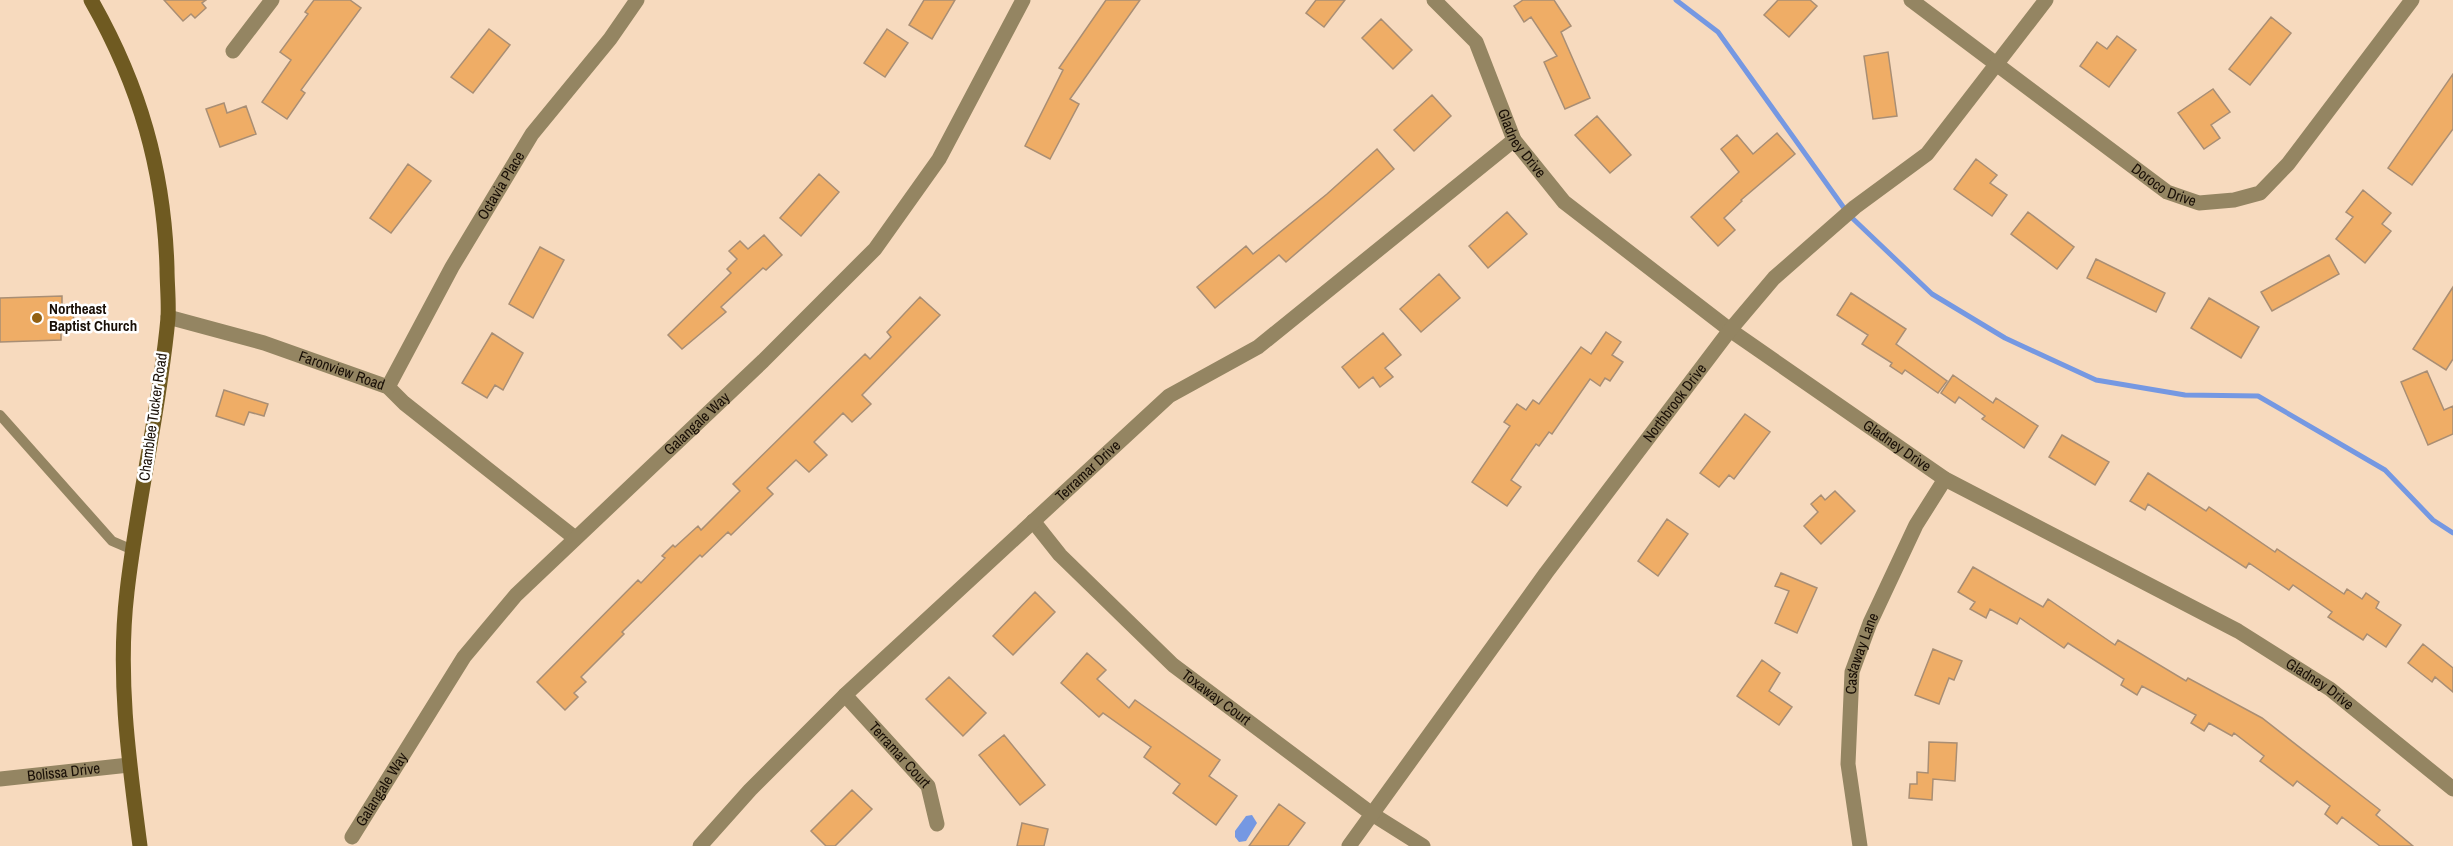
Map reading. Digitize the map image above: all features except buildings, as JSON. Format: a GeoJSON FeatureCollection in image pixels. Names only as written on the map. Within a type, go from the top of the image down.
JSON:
{"type":"FeatureCollection","features":[{"type":"Feature","properties":{"kind":"main road","name":"Chamblee Tucker Road"},"geometry":{"type":"LineString","coordinates":[[92,0],[114,40],[150,136],[165,217],[168,317],[127,593],[123,674],[129,765],[140,846]]}},
{"type":"Feature","properties":{"kind":"street"},"geometry":{"type":"LineString","coordinates":[[233,51],[272,0]]}},
{"type":"Feature","properties":{"kind":"street","name":"Octavia Place"},"geometry":{"type":"LineString","coordinates":[[388,387],[452,267],[532,134],[610,39],[637,0]]}},
{"type":"Feature","properties":{"kind":"street","name":"Galangale Way"},"geometry":{"type":"LineString","coordinates":[[352,837],[464,657],[516,595],[763,362],[875,249],[939,159],[1023,0]]}},
{"type":"Feature","properties":{"kind":"street","name":"Gladney Drive"},"geometry":{"type":"LineString","coordinates":[[1434,0],[1476,42],[1514,140],[1564,202],[1730,330],[1945,479],[2238,631],[2330,689],[2453,789]]}},
{"type":"Feature","properties":{"kind":"street","name":"Doroco Drive"},"geometry":{"type":"LineString","coordinates":[[1911,0],[2167,192],[2199,203],[2227,201],[2260,193],[2288,164],[2412,0]]}},
{"type":"Feature","properties":{"kind":"street","name":"Northbrook Drive"},"geometry":{"type":"LineString","coordinates":[[1349,846],[1546,573],[1730,330],[1774,278],[1855,207],[1927,154],[2046,0]]}},
{"type":"Feature","properties":{"kind":"street","name":"Terramar Drive"},"geometry":{"type":"LineString","coordinates":[[700,846],[750,790],[845,695],[1169,396],[1258,347],[1514,140]]}},
{"type":"Feature","properties":{"kind":"street","name":"Faronview Road"},"geometry":{"type":"LineString","coordinates":[[168,317],[264,343],[388,387],[404,403],[574,538]]}},
{"type":"Feature","properties":{"kind":"street","name":"Castaway Lane"},"geometry":{"type":"LineString","coordinates":[[1860,846],[1848,764],[1852,672],[1870,623],[1911,536],[1945,479]]}},
{"type":"Feature","properties":{"kind":"street","name":"Toxaway Court"},"geometry":{"type":"LineString","coordinates":[[1033,521],[1060,555],[1173,665],[1372,814],[1423,846]]}},
{"type":"Feature","properties":{"kind":"street","name":"Terramar Court"},"geometry":{"type":"LineString","coordinates":[[845,695],[928,786],[937,824]]}},
{"type":"Feature","properties":{"kind":"street","name":"Bolissa Drive"},"geometry":{"type":"LineString","coordinates":[[0,779],[129,765]]}},
{"type":"Feature","properties":{"kind":"lane"},"geometry":{"type":"LineString","coordinates":[[0,415],[112,541],[133,550]]}},
{"type":"Feature","properties":{"kind":"water"},"geometry":{"type":"Polygon","coordinates":[[[1252,815],[1257,823],[1246,841],[1239,842],[1235,837],[1235,831],[1246,816],[1252,815]]]}},
{"type":"Feature","properties":{"kind":"waterway"},"geometry":{"type":"LineString","coordinates":[[1676,0],[1718,32],[1849,215],[1932,294],[2005,338],[2096,380],[2185,395],[2258,396],[2385,470],[2433,520],[2453,533]]}},
{"type":"Feature","properties":{"kind":"place","name":"Northeast Baptist Church"},"geometry":{"type":"Point","coordinates":[37,318]}}]}
